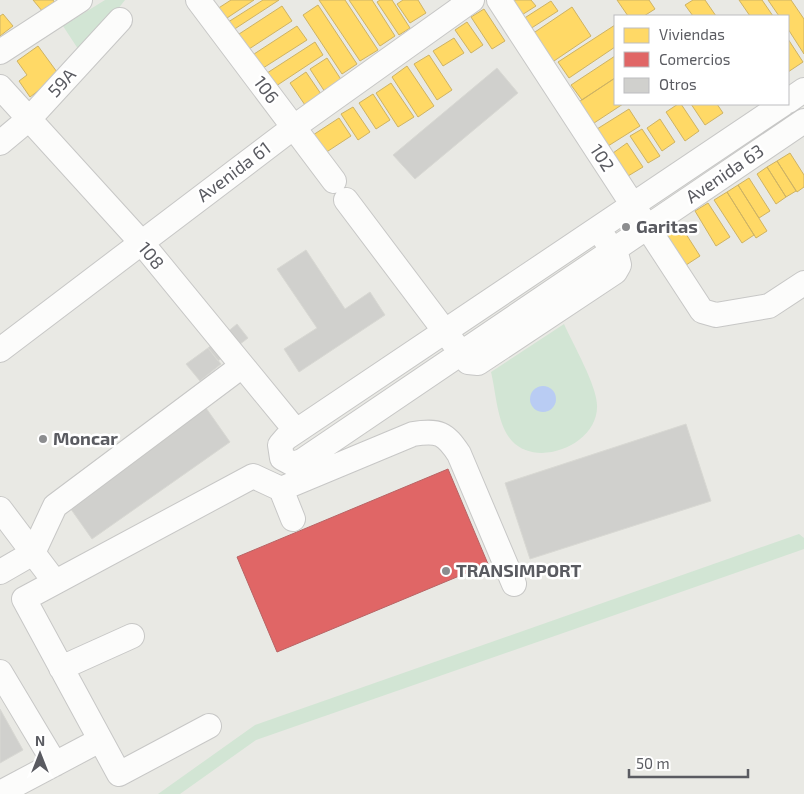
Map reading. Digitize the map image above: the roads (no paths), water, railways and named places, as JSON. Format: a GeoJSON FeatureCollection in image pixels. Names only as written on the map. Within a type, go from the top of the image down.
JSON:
{"type":"FeatureCollection","features":[{"type":"Feature","properties":{"kind":"street"},"geometry":{"type":"LineString","coordinates":[[0,52],[80,0]]}},
{"type":"Feature","properties":{"kind":"street","name":"106"},"geometry":{"type":"LineString","coordinates":[[198,0],[294,127],[460,354]]}},
{"type":"Feature","properties":{"kind":"street","name":"Avenida 61"},"geometry":{"type":"LineString","coordinates":[[0,350],[294,127],[472,0]]}},
{"type":"Feature","properties":{"kind":"street","name":"102"},"geometry":{"type":"LineString","coordinates":[[499,0],[702,311],[708,314],[769,306],[804,283]]}},
{"type":"Feature","properties":{"kind":"street","name":"59A"},"geometry":{"type":"LineString","coordinates":[[0,143],[30,118],[120,20]]}},
{"type":"Feature","properties":{"kind":"street","name":"108"},"geometry":{"type":"LineString","coordinates":[[0,87],[141,242],[196,312],[296,431]]}},
{"type":"Feature","properties":{"kind":"street"},"geometry":{"type":"LineString","coordinates":[[789,100],[804,90]]}},
{"type":"Feature","properties":{"kind":"street","name":"Avenida 63"},"geometry":{"type":"LineString","coordinates":[[460,354],[302,461],[293,464],[282,458],[279,450],[282,441],[296,431],[782,105]]}},
{"type":"Feature","properties":{"kind":"street","name":"Avenida 63"},"geometry":{"type":"LineString","coordinates":[[613,250],[804,121]]}},
{"type":"Feature","properties":{"kind":"street"},"geometry":{"type":"LineString","coordinates":[[460,354],[468,362],[478,363],[614,272],[619,265],[613,250],[598,229]]}},
{"type":"Feature","properties":{"kind":"street"},"geometry":{"type":"LineString","coordinates":[[0,572],[33,552],[55,506],[242,366]]}},
{"type":"Feature","properties":{"kind":"street"},"geometry":{"type":"LineString","coordinates":[[281,489],[414,434],[433,431],[448,438],[459,454],[514,584]]}},
{"type":"Feature","properties":{"kind":"street"},"geometry":{"type":"LineString","coordinates":[[210,726],[119,774],[24,599],[253,476],[281,489],[293,519]]}},
{"type":"Feature","properties":{"kind":"street"},"geometry":{"type":"LineString","coordinates":[[0,509],[55,582]]}},
{"type":"Feature","properties":{"kind":"street"},"geometry":{"type":"LineString","coordinates":[[61,668],[132,636]]}},
{"type":"Feature","properties":{"kind":"street"},"geometry":{"type":"LineString","coordinates":[[0,672],[55,764]]}},
{"type":"Feature","properties":{"kind":"street"},"geometry":{"type":"LineString","coordinates":[[0,793],[100,740]]}},
{"type":"Feature","properties":{"kind":"water"},"geometry":{"type":"Polygon","coordinates":[[[543,386],[552,390],[556,399],[552,408],[543,412],[534,408],[530,399],[534,390],[543,386]]]}},
{"type":"Feature","properties":{"kind":"place","name":"Garitas"},"geometry":{"type":"Point","coordinates":[626,227]}},
{"type":"Feature","properties":{"kind":"place","name":"Moncar"},"geometry":{"type":"Point","coordinates":[43,439]}},
{"type":"Feature","properties":{"kind":"place","name":"TRANSIMPORT"},"geometry":{"type":"Point","coordinates":[446,571]}}]}
